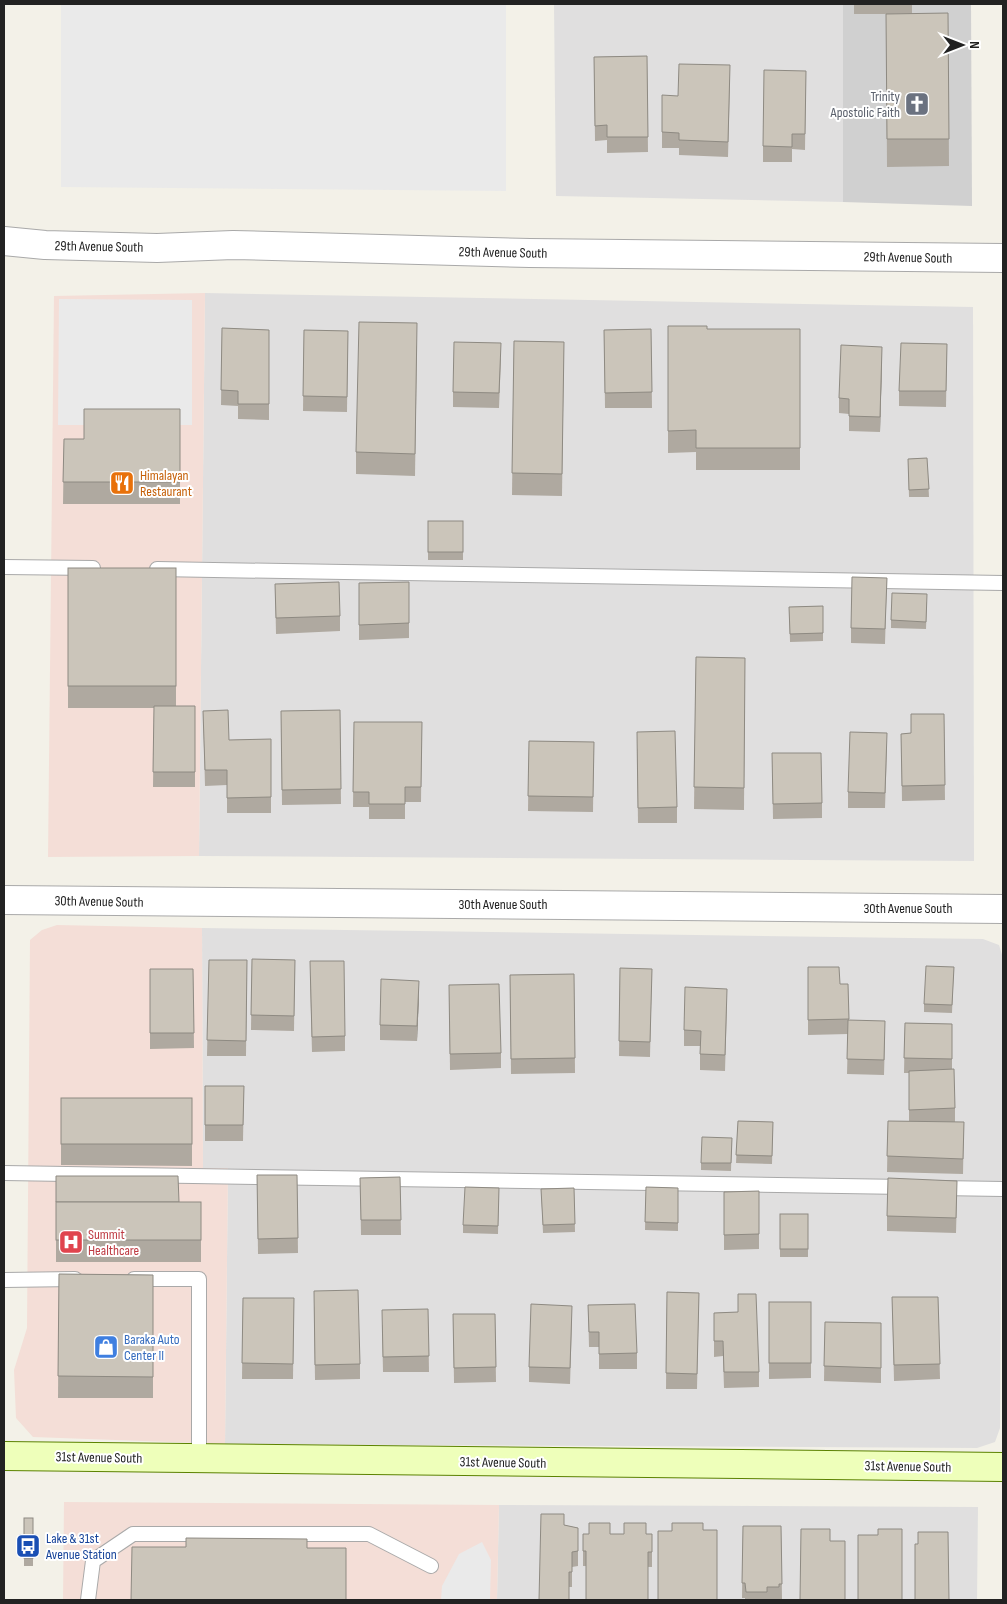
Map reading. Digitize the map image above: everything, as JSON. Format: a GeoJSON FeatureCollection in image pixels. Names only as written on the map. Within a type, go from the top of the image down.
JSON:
{"type":"FeatureCollection","features":[{"type":"Feature","properties":{"kind":"street","name":"29th Avenue South"},"geometry":{"type":"LineString","coordinates":[[4,241],[45,245],[157,248],[233,245],[521,253],[1003,258]]}},
{"type":"Feature","properties":{"kind":"street","name":"30th Avenue South"},"geometry":{"type":"LineString","coordinates":[[4,900],[1003,909]]}},
{"type":"Feature","properties":{"kind":"street","name":"31st Avenue South"},"geometry":{"type":"LineString","coordinates":[[4,1456],[1003,1468]]}},
{"type":"Feature","properties":{"kind":"lane"},"geometry":{"type":"LineString","coordinates":[[4,567],[104,568]]}},
{"type":"Feature","properties":{"kind":"lane"},"geometry":{"type":"LineString","coordinates":[[144,569],[1003,583]]}},
{"type":"Feature","properties":{"kind":"lane"},"geometry":{"type":"LineString","coordinates":[[4,1173],[1003,1189]]}},
{"type":"Feature","properties":{"kind":"lane"},"geometry":{"type":"LineString","coordinates":[[4,1280],[91,1280]]}},
{"type":"Feature","properties":{"kind":"lane"},"geometry":{"type":"LineString","coordinates":[[120,1280],[199,1280],[199,1458]]}},
{"type":"Feature","properties":{"kind":"lane"},"geometry":{"type":"LineString","coordinates":[[88,1600],[93,1561],[133,1534],[369,1534],[430,1566]]}},
{"type":"Feature","properties":{"kind":"shaded area"},"geometry":{"type":"Polygon","coordinates":[[[61,4],[506,4],[506,191],[61,187],[61,4]]]}},
{"type":"Feature","properties":{"kind":"shaded area"},"geometry":{"type":"Polygon","coordinates":[[[554,4],[843,4],[843,202],[556,196],[554,4]]]}},
{"type":"Feature","properties":{"kind":"shaded area"},"geometry":{"type":"Polygon","coordinates":[[[843,4],[971,4],[972,206],[843,202],[843,4]]]}},
{"type":"Feature","properties":{"kind":"shaded area"},"geometry":{"type":"Polygon","coordinates":[[[205,293],[973,307],[974,861],[199,856],[205,293]]]}},
{"type":"Feature","properties":{"kind":"shaded area"},"geometry":{"type":"Polygon","coordinates":[[[205,293],[199,856],[48,857],[54,296],[205,293]]]}},
{"type":"Feature","properties":{"kind":"shaded area"},"geometry":{"type":"Polygon","coordinates":[[[59,299],[192,300],[192,425],[58,425],[59,299]]]}},
{"type":"Feature","properties":{"kind":"shaded area"},"geometry":{"type":"Polygon","coordinates":[[[57,925],[202,928],[203,1168],[228,1168],[225,1444],[33,1437],[16,1418],[14,1370],[27,1328],[30,940],[42,930],[57,925]]]}},
{"type":"Feature","properties":{"kind":"shaded area"},"geometry":{"type":"Polygon","coordinates":[[[202,928],[983,939],[999,945],[1003,958],[1000,1428],[995,1442],[977,1448],[225,1444],[228,1168],[203,1169],[202,928]]]}},
{"type":"Feature","properties":{"kind":"shaded area"},"geometry":{"type":"Polygon","coordinates":[[[64,1502],[499,1505],[497,1600],[63,1600],[64,1502]]]}},
{"type":"Feature","properties":{"kind":"shaded area"},"geometry":{"type":"Polygon","coordinates":[[[499,1505],[978,1507],[977,1600],[497,1600],[499,1505]]]}},
{"type":"Feature","properties":{"kind":"shaded area"},"geometry":{"type":"Polygon","coordinates":[[[482,1542],[491,1560],[490,1600],[441,1600],[442,1586],[459,1554],[482,1542]]]}},
{"type":"Feature","properties":{"kind":"building","name":"Trinity Apostolic Faith"},"geometry":{"type":"Polygon","coordinates":[[[948,13],[949,139],[887,139],[886,14],[948,13]]]}},
{"type":"Feature","properties":{"kind":"building"},"geometry":{"type":"Polygon","coordinates":[[[647,56],[648,137],[607,137],[607,125],[595,126],[594,57],[647,56]]]}},
{"type":"Feature","properties":{"kind":"building"},"geometry":{"type":"Polygon","coordinates":[[[679,64],[730,65],[728,142],[679,140],[679,133],[662,132],[662,95],[678,96],[679,64]]]}},
{"type":"Feature","properties":{"kind":"building"},"geometry":{"type":"Polygon","coordinates":[[[764,70],[806,71],[805,134],[792,134],[792,147],[763,146],[764,70]]]}},
{"type":"Feature","properties":{"kind":"building"},"geometry":{"type":"Polygon","coordinates":[[[359,322],[417,323],[415,454],[356,452],[359,322]]]}},
{"type":"Feature","properties":{"kind":"building"},"geometry":{"type":"Polygon","coordinates":[[[668,326],[707,326],[707,329],[800,329],[800,448],[696,448],[696,430],[668,431],[668,326]]]}},
{"type":"Feature","properties":{"kind":"building"},"geometry":{"type":"Polygon","coordinates":[[[222,328],[269,330],[269,404],[238,404],[238,391],[221,390],[222,328]]]}},
{"type":"Feature","properties":{"kind":"building"},"geometry":{"type":"Polygon","coordinates":[[[651,329],[652,392],[605,393],[604,330],[651,329]]]}},
{"type":"Feature","properties":{"kind":"building"},"geometry":{"type":"Polygon","coordinates":[[[304,330],[348,331],[347,397],[303,396],[304,330]]]}},
{"type":"Feature","properties":{"kind":"building"},"geometry":{"type":"Polygon","coordinates":[[[514,341],[564,342],[562,474],[512,473],[514,341]]]}},
{"type":"Feature","properties":{"kind":"building"},"geometry":{"type":"Polygon","coordinates":[[[454,342],[501,343],[499,393],[453,392],[454,342]]]}},
{"type":"Feature","properties":{"kind":"building"},"geometry":{"type":"Polygon","coordinates":[[[901,343],[947,344],[946,391],[899,391],[901,343]]]}},
{"type":"Feature","properties":{"kind":"building"},"geometry":{"type":"Polygon","coordinates":[[[841,345],[882,347],[880,417],[849,416],[849,399],[839,398],[841,345]]]}},
{"type":"Feature","properties":{"kind":"building","name":"Himalayan Restaurant"},"geometry":{"type":"Polygon","coordinates":[[[84,409],[180,409],[180,482],[63,482],[64,439],[84,439],[84,409]]]}},
{"type":"Feature","properties":{"kind":"building"},"geometry":{"type":"Polygon","coordinates":[[[927,458],[929,489],[909,490],[908,459],[927,458]]]}},
{"type":"Feature","properties":{"kind":"building"},"geometry":{"type":"Polygon","coordinates":[[[428,521],[463,521],[463,552],[428,552],[428,521]]]}},
{"type":"Feature","properties":{"kind":"building"},"geometry":{"type":"Polygon","coordinates":[[[68,568],[176,568],[176,686],[68,686],[68,568]]]}},
{"type":"Feature","properties":{"kind":"building"},"geometry":{"type":"Polygon","coordinates":[[[852,577],[887,578],[885,629],[851,628],[852,577]]]}},
{"type":"Feature","properties":{"kind":"building"},"geometry":{"type":"Polygon","coordinates":[[[339,582],[340,616],[276,618],[275,584],[339,582]]]}},
{"type":"Feature","properties":{"kind":"building"},"geometry":{"type":"Polygon","coordinates":[[[409,582],[409,623],[359,625],[359,583],[409,582]]]}},
{"type":"Feature","properties":{"kind":"building"},"geometry":{"type":"Polygon","coordinates":[[[892,593],[927,594],[926,622],[891,620],[892,593]]]}},
{"type":"Feature","properties":{"kind":"building"},"geometry":{"type":"Polygon","coordinates":[[[823,606],[823,633],[790,634],[789,607],[823,606]]]}},
{"type":"Feature","properties":{"kind":"building"},"geometry":{"type":"Polygon","coordinates":[[[696,657],[745,658],[744,788],[694,787],[696,657]]]}},
{"type":"Feature","properties":{"kind":"building"},"geometry":{"type":"Polygon","coordinates":[[[154,706],[195,706],[195,772],[153,772],[154,706]]]}},
{"type":"Feature","properties":{"kind":"building"},"geometry":{"type":"Polygon","coordinates":[[[228,710],[229,740],[271,739],[271,797],[227,798],[227,770],[205,770],[203,711],[228,710]]]}},
{"type":"Feature","properties":{"kind":"building"},"geometry":{"type":"Polygon","coordinates":[[[340,710],[341,789],[282,790],[281,711],[340,710]]]}},
{"type":"Feature","properties":{"kind":"building"},"geometry":{"type":"Polygon","coordinates":[[[911,714],[944,714],[945,785],[902,786],[901,734],[911,733],[911,714]]]}},
{"type":"Feature","properties":{"kind":"building"},"geometry":{"type":"Polygon","coordinates":[[[354,722],[422,722],[421,787],[405,787],[405,804],[369,804],[369,792],[353,792],[354,722]]]}},
{"type":"Feature","properties":{"kind":"building"},"geometry":{"type":"Polygon","coordinates":[[[675,731],[677,807],[638,808],[637,732],[675,731]]]}},
{"type":"Feature","properties":{"kind":"building"},"geometry":{"type":"Polygon","coordinates":[[[850,732],[887,733],[885,793],[848,792],[850,732]]]}},
{"type":"Feature","properties":{"kind":"building"},"geometry":{"type":"Polygon","coordinates":[[[529,741],[594,742],[593,797],[528,796],[529,741]]]}},
{"type":"Feature","properties":{"kind":"building"},"geometry":{"type":"Polygon","coordinates":[[[772,753],[821,753],[822,803],[773,804],[772,753]]]}},
{"type":"Feature","properties":{"kind":"building"},"geometry":{"type":"Polygon","coordinates":[[[252,959],[295,960],[294,1016],[251,1015],[252,959]]]}},
{"type":"Feature","properties":{"kind":"building"},"geometry":{"type":"Polygon","coordinates":[[[209,960],[247,960],[246,1041],[207,1040],[209,960]]]}},
{"type":"Feature","properties":{"kind":"building"},"geometry":{"type":"Polygon","coordinates":[[[310,961],[344,961],[345,1036],[312,1037],[310,961]]]}},
{"type":"Feature","properties":{"kind":"building"},"geometry":{"type":"Polygon","coordinates":[[[926,966],[954,967],[952,1005],[924,1004],[926,966]]]}},
{"type":"Feature","properties":{"kind":"building"},"geometry":{"type":"Polygon","coordinates":[[[808,967],[839,967],[840,984],[848,984],[849,1019],[808,1020],[808,967]]]}},
{"type":"Feature","properties":{"kind":"building"},"geometry":{"type":"Polygon","coordinates":[[[620,968],[652,969],[650,1042],[619,1041],[620,968]]]}},
{"type":"Feature","properties":{"kind":"building"},"geometry":{"type":"Polygon","coordinates":[[[150,969],[193,969],[194,1033],[150,1033],[150,969]]]}},
{"type":"Feature","properties":{"kind":"building"},"geometry":{"type":"Polygon","coordinates":[[[574,974],[575,1058],[511,1059],[510,975],[574,974]]]}},
{"type":"Feature","properties":{"kind":"building"},"geometry":{"type":"Polygon","coordinates":[[[381,979],[419,981],[417,1026],[380,1025],[381,979]]]}},
{"type":"Feature","properties":{"kind":"building"},"geometry":{"type":"Polygon","coordinates":[[[499,984],[501,1053],[450,1054],[449,985],[499,984]]]}},
{"type":"Feature","properties":{"kind":"building"},"geometry":{"type":"Polygon","coordinates":[[[685,987],[727,989],[725,1055],[700,1054],[701,1031],[684,1030],[685,987]]]}},
{"type":"Feature","properties":{"kind":"building"},"geometry":{"type":"Polygon","coordinates":[[[848,1020],[885,1021],[884,1060],[847,1059],[848,1020]]]}},
{"type":"Feature","properties":{"kind":"building"},"geometry":{"type":"Polygon","coordinates":[[[905,1023],[952,1024],[952,1059],[904,1058],[905,1023]]]}},
{"type":"Feature","properties":{"kind":"building"},"geometry":{"type":"Polygon","coordinates":[[[954,1069],[955,1108],[909,1110],[909,1071],[954,1069]]]}},
{"type":"Feature","properties":{"kind":"building"},"geometry":{"type":"Polygon","coordinates":[[[205,1086],[244,1086],[243,1125],[205,1125],[205,1086]]]}},
{"type":"Feature","properties":{"kind":"building"},"geometry":{"type":"Polygon","coordinates":[[[61,1098],[192,1098],[192,1144],[61,1144],[61,1098]]]}},
{"type":"Feature","properties":{"kind":"building"},"geometry":{"type":"Polygon","coordinates":[[[738,1121],[773,1122],[772,1156],[736,1155],[738,1121]]]}},
{"type":"Feature","properties":{"kind":"building"},"geometry":{"type":"Polygon","coordinates":[[[888,1121],[964,1122],[963,1159],[887,1156],[888,1121]]]}},
{"type":"Feature","properties":{"kind":"building"},"geometry":{"type":"Polygon","coordinates":[[[702,1137],[732,1138],[731,1163],[701,1163],[702,1137]]]}},
{"type":"Feature","properties":{"kind":"building"},"geometry":{"type":"Polygon","coordinates":[[[257,1175],[297,1175],[298,1238],[258,1239],[257,1175]]]}},
{"type":"Feature","properties":{"kind":"building"},"geometry":{"type":"Polygon","coordinates":[[[56,1176],[178,1176],[179,1202],[56,1202],[56,1176]]]}},
{"type":"Feature","properties":{"kind":"building"},"geometry":{"type":"Polygon","coordinates":[[[400,1177],[401,1220],[361,1220],[360,1178],[400,1177]]]}},
{"type":"Feature","properties":{"kind":"building"},"geometry":{"type":"Polygon","coordinates":[[[888,1178],[957,1181],[956,1218],[887,1216],[888,1178]]]}},
{"type":"Feature","properties":{"kind":"building"},"geometry":{"type":"Polygon","coordinates":[[[465,1187],[499,1188],[498,1226],[463,1225],[465,1187]]]}},
{"type":"Feature","properties":{"kind":"building"},"geometry":{"type":"Polygon","coordinates":[[[646,1187],[678,1188],[678,1223],[645,1222],[646,1187]]]}},
{"type":"Feature","properties":{"kind":"building"},"geometry":{"type":"Polygon","coordinates":[[[574,1188],[575,1224],[543,1225],[541,1189],[574,1188]]]}},
{"type":"Feature","properties":{"kind":"building"},"geometry":{"type":"Polygon","coordinates":[[[759,1191],[759,1234],[724,1235],[724,1192],[759,1191]]]}},
{"type":"Feature","properties":{"kind":"building"},"geometry":{"type":"Polygon","coordinates":[[[56,1202],[201,1202],[201,1240],[56,1240],[56,1202]]]}},
{"type":"Feature","properties":{"kind":"building"},"geometry":{"type":"Polygon","coordinates":[[[780,1214],[808,1214],[808,1249],[780,1249],[780,1214]]]}},
{"type":"Feature","properties":{"kind":"building","name":"Baraka Auto Center II"},"geometry":{"type":"Polygon","coordinates":[[[59,1274],[153,1275],[153,1377],[58,1376],[59,1274]]]}},
{"type":"Feature","properties":{"kind":"building"},"geometry":{"type":"Polygon","coordinates":[[[358,1290],[360,1364],[315,1365],[314,1291],[358,1290]]]}},
{"type":"Feature","properties":{"kind":"building"},"geometry":{"type":"Polygon","coordinates":[[[667,1292],[699,1293],[697,1374],[666,1373],[667,1292]]]}},
{"type":"Feature","properties":{"kind":"building"},"geometry":{"type":"Polygon","coordinates":[[[738,1294],[756,1294],[759,1372],[724,1372],[723,1341],[714,1341],[714,1313],[738,1312],[738,1294]]]}},
{"type":"Feature","properties":{"kind":"building"},"geometry":{"type":"Polygon","coordinates":[[[892,1297],[938,1297],[940,1364],[894,1365],[892,1297]]]}},
{"type":"Feature","properties":{"kind":"building"},"geometry":{"type":"Polygon","coordinates":[[[243,1298],[294,1298],[293,1364],[242,1363],[243,1298]]]}},
{"type":"Feature","properties":{"kind":"building"},"geometry":{"type":"Polygon","coordinates":[[[769,1302],[811,1302],[811,1363],[769,1363],[769,1302]]]}},
{"type":"Feature","properties":{"kind":"building"},"geometry":{"type":"Polygon","coordinates":[[[531,1304],[572,1306],[570,1368],[529,1367],[531,1304]]]}},
{"type":"Feature","properties":{"kind":"building"},"geometry":{"type":"Polygon","coordinates":[[[635,1304],[637,1353],[599,1354],[599,1332],[589,1332],[588,1305],[635,1304]]]}},
{"type":"Feature","properties":{"kind":"building"},"geometry":{"type":"Polygon","coordinates":[[[428,1309],[429,1356],[383,1357],[382,1310],[428,1309]]]}},
{"type":"Feature","properties":{"kind":"building"},"geometry":{"type":"Polygon","coordinates":[[[453,1314],[495,1314],[496,1367],[454,1368],[453,1314]]]}},
{"type":"Feature","properties":{"kind":"building"},"geometry":{"type":"Polygon","coordinates":[[[825,1322],[881,1323],[881,1368],[824,1366],[825,1322]]]}},
{"type":"Feature","properties":{"kind":"building"},"geometry":{"type":"Polygon","coordinates":[[[541,1514],[564,1514],[564,1525],[578,1528],[578,1551],[572,1552],[572,1572],[569,1572],[569,1600],[539,1600],[541,1514]]]}},
{"type":"Feature","properties":{"kind":"building"},"geometry":{"type":"Polygon","coordinates":[[[24,1518],[33,1518],[33,1558],[24,1558],[24,1518]]]}},
{"type":"Feature","properties":{"kind":"building"},"geometry":{"type":"Polygon","coordinates":[[[589,1523],[610,1523],[610,1534],[624,1534],[624,1523],[646,1523],[646,1534],[652,1534],[652,1552],[648,1552],[648,1600],[586,1600],[586,1551],[583,1551],[583,1534],[589,1534],[589,1523]]]}},
{"type":"Feature","properties":{"kind":"building"},"geometry":{"type":"Polygon","coordinates":[[[672,1523],[703,1523],[703,1530],[717,1530],[717,1600],[658,1600],[658,1531],[672,1531],[672,1523]]]}},
{"type":"Feature","properties":{"kind":"building"},"geometry":{"type":"Polygon","coordinates":[[[743,1526],[781,1526],[782,1584],[779,1584],[779,1587],[767,1587],[767,1592],[746,1592],[745,1583],[742,1583],[743,1526]]]}},
{"type":"Feature","properties":{"kind":"building"},"geometry":{"type":"Polygon","coordinates":[[[801,1529],[830,1529],[830,1541],[845,1541],[845,1600],[800,1600],[801,1529]]]}},
{"type":"Feature","properties":{"kind":"building"},"geometry":{"type":"Polygon","coordinates":[[[878,1529],[902,1529],[902,1600],[858,1600],[858,1535],[878,1535],[878,1529]]]}},
{"type":"Feature","properties":{"kind":"building"},"geometry":{"type":"Polygon","coordinates":[[[918,1532],[948,1532],[949,1600],[915,1600],[915,1544],[918,1544],[918,1532]]]}},
{"type":"Feature","properties":{"kind":"building"},"geometry":{"type":"Polygon","coordinates":[[[186,1538],[307,1539],[307,1548],[346,1548],[346,1600],[131,1600],[132,1547],[186,1547],[186,1538]]]}},
{"type":"Feature","properties":{"kind":"place","name":"Trinity Apostolic Faith"},"geometry":{"type":"Point","coordinates":[917,104]}},
{"type":"Feature","properties":{"kind":"place","name":"Himalayan Restaurant"},"geometry":{"type":"Point","coordinates":[122,483]}},
{"type":"Feature","properties":{"kind":"place","name":"Summit Healthcare"},"geometry":{"type":"Point","coordinates":[71,1242]}},
{"type":"Feature","properties":{"kind":"place","name":"Baraka Auto Center II"},"geometry":{"type":"Point","coordinates":[106,1347]}},
{"type":"Feature","properties":{"kind":"place","name":"Lake & 31st Avenue Station"},"geometry":{"type":"Point","coordinates":[28,1546]}}]}
